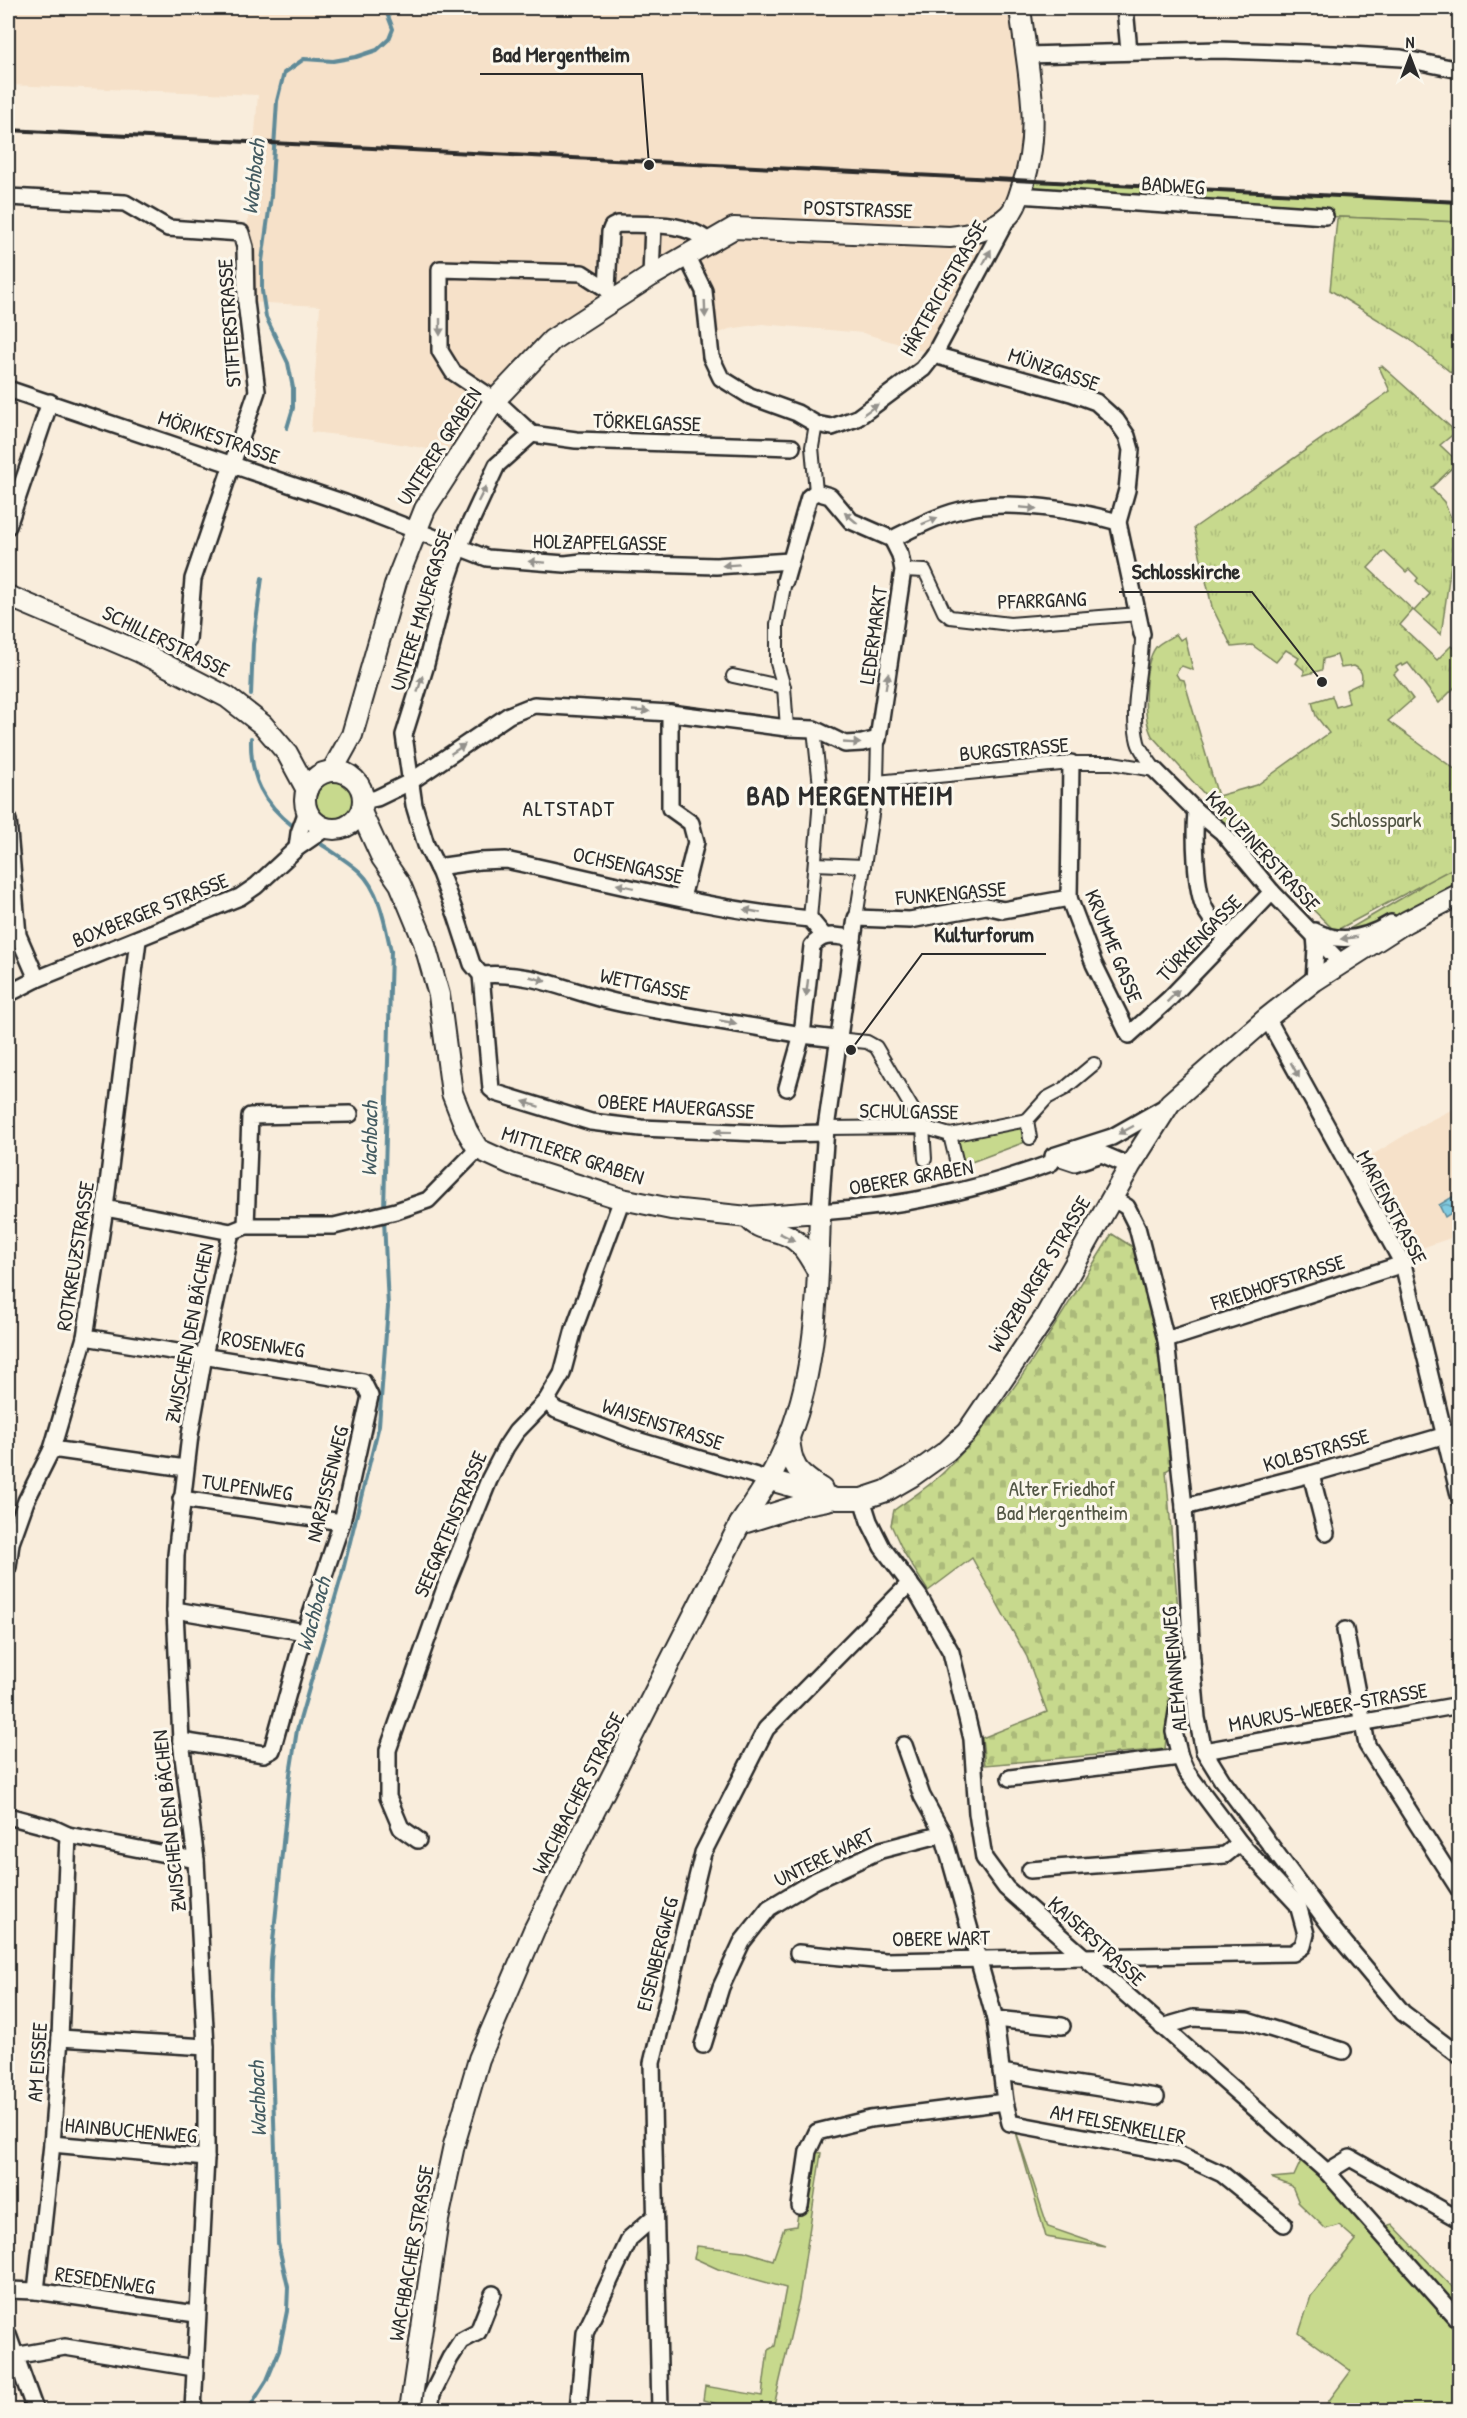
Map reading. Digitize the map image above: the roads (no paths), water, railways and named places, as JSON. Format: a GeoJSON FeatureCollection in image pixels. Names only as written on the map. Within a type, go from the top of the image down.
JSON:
{"type":"FeatureCollection","features":[{"type":"Feature","properties":{"kind":"street"},"geometry":{"type":"LineString","coordinates":[[1009,215],[1030,165],[1033,147],[1033,112],[1020,8]]}},
{"type":"Feature","properties":{"kind":"street"},"geometry":{"type":"LineString","coordinates":[[1125,8],[1130,51]]}},
{"type":"Feature","properties":{"kind":"street"},"geometry":{"type":"LineString","coordinates":[[1026,55],[1219,50],[1401,58],[1460,70]]}},
{"type":"Feature","properties":{"kind":"street","name":"BADWEG"},"geometry":{"type":"LineString","coordinates":[[1019,195],[1325,216]]}},
{"type":"Feature","properties":{"kind":"street","name":"STIFTERSTRASSE"},"geometry":{"type":"LineString","coordinates":[[8,197],[124,203],[168,228],[241,233],[245,247],[246,302],[257,391],[193,579],[188,640]]}},
{"type":"Feature","properties":{"kind":"street","name":"POSTSTRASSE"},"geometry":{"type":"LineString","coordinates":[[651,276],[734,228],[950,237],[976,234],[1009,215]]}},
{"type":"Feature","properties":{"kind":"street","name":"HÄRTERICHSTRASSE"},"geometry":{"type":"LineString","coordinates":[[816,424],[832,427],[857,418],[923,369],[934,355],[1009,215]]}},
{"type":"Feature","properties":{"kind":"street"},"geometry":{"type":"LineString","coordinates":[[611,293],[612,227],[618,224],[686,228],[695,231],[709,241]]}},
{"type":"Feature","properties":{"kind":"street"},"geometry":{"type":"LineString","coordinates":[[651,276],[653,225]]}},
{"type":"Feature","properties":{"kind":"street"},"geometry":{"type":"LineString","coordinates":[[686,255],[704,291],[707,339],[711,357],[721,378],[750,396],[797,412],[816,424],[812,447],[816,492]]}},
{"type":"Feature","properties":{"kind":"street"},"geometry":{"type":"LineString","coordinates":[[532,434],[495,400],[453,372],[440,351],[440,269],[582,273],[611,293]]}},
{"type":"Feature","properties":{"kind":"street","name":"UNTERER GRABEN"},"geometry":{"type":"LineString","coordinates":[[327,772],[352,735],[396,582],[425,509],[495,400],[552,340],[611,293],[651,276]]}},
{"type":"Feature","properties":{"kind":"street","name":"MÜNZGASSE"},"geometry":{"type":"LineString","coordinates":[[934,355],[1071,393],[1096,402],[1116,420],[1127,436],[1131,450],[1127,490],[1118,522],[1142,634]]}},
{"type":"Feature","properties":{"kind":"street","name":"MÖRIKESTRASSE"},"geometry":{"type":"LineString","coordinates":[[8,389],[233,464],[416,529]]}},
{"type":"Feature","properties":{"kind":"street"},"geometry":{"type":"LineString","coordinates":[[8,526],[50,402]]}},
{"type":"Feature","properties":{"kind":"street","name":"TÖRKELGASSE"},"geometry":{"type":"LineString","coordinates":[[532,434],[576,440],[812,447]]}},
{"type":"Feature","properties":{"kind":"street","name":"UNTERE MAUERGASSE"},"geometry":{"type":"LineString","coordinates":[[410,782],[404,735],[425,668],[446,585],[459,547],[497,465],[532,434]]}},
{"type":"Feature","properties":{"kind":"street"},"geometry":{"type":"LineString","coordinates":[[787,728],[784,687],[777,663],[777,624],[785,581],[808,497],[816,492],[830,496],[851,520],[892,539],[929,521],[970,508],[1007,506],[1052,510],[1118,522]]}},
{"type":"Feature","properties":{"kind":"street","name":"HOLZAPFELGASSE"},"geometry":{"type":"LineString","coordinates":[[416,529],[487,558],[565,564],[582,562],[716,566],[790,561]]}},
{"type":"Feature","properties":{"kind":"street","name":"LEDERMARKT"},"geometry":{"type":"LineString","coordinates":[[878,739],[903,570],[900,555],[892,539]]}},
{"type":"Feature","properties":{"kind":"street","name":"PFARRGANG"},"geometry":{"type":"LineString","coordinates":[[903,570],[925,571],[944,612],[950,617],[1010,624],[1139,614]]}},
{"type":"Feature","properties":{"kind":"street","name":"SCHILLERSTRASSE"},"geometry":{"type":"LineString","coordinates":[[8,596],[140,652],[227,697],[263,725],[287,753],[307,790]]}},
{"type":"Feature","properties":{"kind":"street"},"geometry":{"type":"LineString","coordinates":[[1142,634],[1142,650],[1135,695],[1138,743],[1155,770]]}},
{"type":"Feature","properties":{"kind":"street"},"geometry":{"type":"LineString","coordinates":[[733,676],[784,687]]}},
{"type":"Feature","properties":{"kind":"street"},"geometry":{"type":"LineString","coordinates":[[362,807],[359,785],[354,779],[340,772],[327,772],[315,778],[305,797],[307,811],[318,825],[334,828],[350,825],[362,807],[410,782],[509,715],[534,705],[670,713],[787,728],[814,729],[845,744],[878,739],[877,782],[837,1039],[826,1131],[820,1212]]}},
{"type":"Feature","properties":{"kind":"street"},"geometry":{"type":"LineString","coordinates":[[670,713],[670,808],[691,823],[696,842],[682,898]]}},
{"type":"Feature","properties":{"kind":"street"},"geometry":{"type":"LineString","coordinates":[[814,729],[820,786],[810,919],[824,936]]}},
{"type":"Feature","properties":{"kind":"street","name":"UNTERER GRABEN"},"geometry":{"type":"LineString","coordinates":[[352,735],[354,779]]}},
{"type":"Feature","properties":{"kind":"street","name":"SCHILLERSTRASSE"},"geometry":{"type":"LineString","coordinates":[[287,753],[327,772]]}},
{"type":"Feature","properties":{"kind":"street","name":"BURGSTRASSE"},"geometry":{"type":"LineString","coordinates":[[877,782],[1071,763],[1112,764],[1155,770]]}},
{"type":"Feature","properties":{"kind":"street","name":"KRUMME GASSE"},"geometry":{"type":"LineString","coordinates":[[1071,763],[1069,898],[1094,964],[1129,1035]]}},
{"type":"Feature","properties":{"kind":"street","name":"KAPUZINERSTRASSE"},"geometry":{"type":"LineString","coordinates":[[1155,770],[1196,811],[1222,832],[1272,892],[1340,962]]}},
{"type":"Feature","properties":{"kind":"street","name":"OBERE MAUERGASSE"},"geometry":{"type":"LineString","coordinates":[[410,782],[417,815],[472,964],[481,975],[491,1089],[496,1093],[591,1122],[641,1128],[782,1134],[826,1131]]}},
{"type":"Feature","properties":{"kind":"street","name":"MITTLERER GRABEN"},"geometry":{"type":"LineString","coordinates":[[362,807],[382,858],[400,884],[424,942],[439,995],[452,1093],[467,1131],[478,1149],[511,1164],[622,1199],[671,1209],[748,1217],[820,1212]]}},
{"type":"Feature","properties":{"kind":"street"},"geometry":{"type":"LineString","coordinates":[[297,848],[298,833],[307,811]]}},
{"type":"Feature","properties":{"kind":"street"},"geometry":{"type":"LineString","coordinates":[[1196,811],[1197,868],[1204,908],[1227,939]]}},
{"type":"Feature","properties":{"kind":"street"},"geometry":{"type":"LineString","coordinates":[[8,820],[18,935],[37,979]]}},
{"type":"Feature","properties":{"kind":"street","name":"MITTLERER GRABEN"},"geometry":{"type":"LineString","coordinates":[[334,828],[382,858]]}},
{"type":"Feature","properties":{"kind":"street","name":"BOXBERGER STRASSE"},"geometry":{"type":"LineString","coordinates":[[8,994],[37,979],[240,897],[256,886],[297,848],[334,828]]}},
{"type":"Feature","properties":{"kind":"street","name":"OCHSENGASSE"},"geometry":{"type":"LineString","coordinates":[[437,867],[506,860],[682,898],[779,916],[810,919]]}},
{"type":"Feature","properties":{"kind":"street"},"geometry":{"type":"LineString","coordinates":[[815,864],[864,866]]}},
{"type":"Feature","properties":{"kind":"street"},"geometry":{"type":"LineString","coordinates":[[1309,931],[1341,940],[1357,938],[1385,927],[1448,892],[1460,889]]}},
{"type":"Feature","properties":{"kind":"street","name":"TÜRKENGASSE"},"geometry":{"type":"LineString","coordinates":[[1129,1035],[1170,998],[1272,892]]}},
{"type":"Feature","properties":{"kind":"street","name":"WÜRZBURGER STRASSE"},"geometry":{"type":"LineString","coordinates":[[770,1480],[836,1499],[862,1499],[886,1491],[947,1451],[967,1432],[1045,1317],[1130,1166],[1170,1103],[1267,1018],[1340,962],[1406,922],[1460,894]]}},
{"type":"Feature","properties":{"kind":"street","name":"FUNKENGASSE"},"geometry":{"type":"LineString","coordinates":[[856,918],[910,920],[986,906],[1003,910],[1069,898]]}},
{"type":"Feature","properties":{"kind":"street"},"geometry":{"type":"LineString","coordinates":[[1309,931],[1316,948],[1314,981]]}},
{"type":"Feature","properties":{"kind":"street"},"geometry":{"type":"LineString","coordinates":[[787,1088],[802,1035],[812,946],[824,936],[853,938]]}},
{"type":"Feature","properties":{"kind":"street","name":"ROTKREUZSTRASSE"},"geometry":{"type":"LineString","coordinates":[[8,1567],[11,1543],[26,1500],[52,1449],[85,1337],[105,1208],[138,940]]}},
{"type":"Feature","properties":{"kind":"street","name":"WETTGASSE"},"geometry":{"type":"LineString","coordinates":[[481,975],[502,973],[526,976],[614,1001],[802,1035],[837,1039]]}},
{"type":"Feature","properties":{"kind":"street","name":"MARIENSTRASSE"},"geometry":{"type":"LineString","coordinates":[[1267,1018],[1403,1264],[1452,1432],[1460,1499]]}},
{"type":"Feature","properties":{"kind":"street"},"geometry":{"type":"LineString","coordinates":[[837,1039],[867,1042],[876,1047],[923,1127],[925,1159]]}},
{"type":"Feature","properties":{"kind":"street"},"geometry":{"type":"LineString","coordinates":[[1030,1138],[1026,1120],[1047,1098],[1064,1089],[1094,1064]]}},
{"type":"Feature","properties":{"kind":"street","name":"OBERER GRABEN"},"geometry":{"type":"LineString","coordinates":[[820,1212],[879,1208],[927,1200],[1009,1179],[1015,1168],[1112,1137],[1170,1103]]}},
{"type":"Feature","properties":{"kind":"street"},"geometry":{"type":"LineString","coordinates":[[246,1226],[250,1116],[350,1114]]}},
{"type":"Feature","properties":{"kind":"street","name":"SCHULGASSE"},"geometry":{"type":"LineString","coordinates":[[826,1131],[923,1127],[950,1135],[1026,1120]]}},
{"type":"Feature","properties":{"kind":"street"},"geometry":{"type":"LineString","coordinates":[[950,1135],[956,1160]]}},
{"type":"Feature","properties":{"kind":"street"},"geometry":{"type":"LineString","coordinates":[[105,1208],[231,1232],[246,1226],[334,1226],[378,1216],[428,1200],[478,1149]]}},
{"type":"Feature","properties":{"kind":"street"},"geometry":{"type":"LineString","coordinates":[[1054,1156],[1075,1163],[1102,1154],[1130,1166]]}},
{"type":"Feature","properties":{"kind":"street","name":"ALEMANNENWEG"},"geometry":{"type":"LineString","coordinates":[[1112,1198],[1127,1207],[1137,1227],[1166,1340],[1184,1507],[1191,1660],[1197,1718],[1204,1751],[1222,1780],[1332,1928],[1402,2013],[1460,2056]]}},
{"type":"Feature","properties":{"kind":"street","name":"SEEGARTENSTRASSE"},"geometry":{"type":"LineString","coordinates":[[418,1840],[401,1828],[388,1797],[388,1750],[445,1588],[489,1480],[516,1432],[546,1401],[562,1374],[574,1329],[622,1199]]}},
{"type":"Feature","properties":{"kind":"street","name":"WACHBACHER STRASSE"},"geometry":{"type":"LineString","coordinates":[[410,2410],[438,2220],[454,2145],[479,2059],[534,1930],[740,1524],[770,1480],[789,1437],[810,1360],[820,1212]]}},
{"type":"Feature","properties":{"kind":"street"},"geometry":{"type":"LineString","coordinates":[[748,1217],[753,1225],[790,1237],[802,1246],[817,1270]]}},
{"type":"Feature","properties":{"kind":"street","name":"ZWISCHEN DEN BÄCHEN"},"geometry":{"type":"LineString","coordinates":[[193,2410],[196,2314],[206,2158],[206,2047],[196,1860],[181,1741],[175,1610],[176,1555],[185,1468],[204,1356],[231,1232]]}},
{"type":"Feature","properties":{"kind":"street","name":"FRIEDHOFSTRASSE"},"geometry":{"type":"LineString","coordinates":[[1166,1340],[1403,1264]]}},
{"type":"Feature","properties":{"kind":"street","name":"ROSENWEG"},"geometry":{"type":"LineString","coordinates":[[85,1337],[363,1382]]}},
{"type":"Feature","properties":{"kind":"street","name":"NARZISSENWEG"},"geometry":{"type":"LineString","coordinates":[[181,1741],[264,1754],[272,1750],[305,1632],[342,1522],[370,1396],[363,1382]]}},
{"type":"Feature","properties":{"kind":"street","name":"WAISENSTRASSE"},"geometry":{"type":"LineString","coordinates":[[546,1401],[556,1410],[630,1438],[770,1480]]}},
{"type":"Feature","properties":{"kind":"street","name":"KOLBSTRASSE"},"geometry":{"type":"LineString","coordinates":[[1184,1507],[1311,1474],[1452,1432]]}},
{"type":"Feature","properties":{"kind":"street"},"geometry":{"type":"LineString","coordinates":[[789,1437],[792,1464],[804,1477],[836,1499]]}},
{"type":"Feature","properties":{"kind":"street","name":"TULPENWEG"},"geometry":{"type":"LineString","coordinates":[[52,1449],[185,1468]]}},
{"type":"Feature","properties":{"kind":"street"},"geometry":{"type":"LineString","coordinates":[[1311,1474],[1326,1533]]}},
{"type":"Feature","properties":{"kind":"street"},"geometry":{"type":"LineString","coordinates":[[770,1480],[784,1495],[801,1505]]}},
{"type":"Feature","properties":{"kind":"street","name":"TULPENWEG"},"geometry":{"type":"LineString","coordinates":[[181,1499],[342,1522]]}},
{"type":"Feature","properties":{"kind":"street"},"geometry":{"type":"LineString","coordinates":[[740,1524],[801,1505],[836,1499]]}},
{"type":"Feature","properties":{"kind":"street","name":"KAISERSTRASSE"},"geometry":{"type":"LineString","coordinates":[[862,1499],[869,1521],[882,1547],[910,1583],[951,1653],[972,1739],[984,1858],[1006,1888],[1327,2172],[1460,2322]]}},
{"type":"Feature","properties":{"kind":"street","name":"EISENBERGWEG"},"geometry":{"type":"LineString","coordinates":[[660,2410],[652,2063],[703,1853],[766,1729],[910,1583]]}},
{"type":"Feature","properties":{"kind":"street"},"geometry":{"type":"LineString","coordinates":[[175,1610],[305,1632]]}},
{"type":"Feature","properties":{"kind":"street"},"geometry":{"type":"LineString","coordinates":[[1345,1630],[1365,1721],[1367,1745],[1460,1892]]}},
{"type":"Feature","properties":{"kind":"street"},"geometry":{"type":"LineString","coordinates":[[1030,1870],[1225,1855],[1240,1843],[1186,1771],[1180,1757],[1174,1732],[1184,1665],[1191,1660]]}},
{"type":"Feature","properties":{"kind":"street","name":"MAURUS-WEBER-STRASSE"},"geometry":{"type":"LineString","coordinates":[[1204,1751],[1460,1705]]}},
{"type":"Feature","properties":{"kind":"street"},"geometry":{"type":"LineString","coordinates":[[904,1745],[922,1796],[943,1834],[976,1959]]}},
{"type":"Feature","properties":{"kind":"street"},"geometry":{"type":"LineString","coordinates":[[1010,1778],[1180,1757]]}},
{"type":"Feature","properties":{"kind":"street"},"geometry":{"type":"LineString","coordinates":[[8,1816],[53,1828],[68,1836],[196,1860]]}},
{"type":"Feature","properties":{"kind":"street","name":"UNTERE WART"},"geometry":{"type":"LineString","coordinates":[[703,2045],[721,1987],[742,1942],[769,1908],[813,1882],[881,1850],[943,1834]]}},
{"type":"Feature","properties":{"kind":"street","name":"AM EISSEE"},"geometry":{"type":"LineString","coordinates":[[36,2291],[52,2144],[60,2038],[68,1836]]}},
{"type":"Feature","properties":{"kind":"street","name":"OBERE WART"},"geometry":{"type":"LineString","coordinates":[[798,1953],[885,1960],[1293,1953],[1303,1946],[1306,1934],[1298,1905],[1240,1843]]}},
{"type":"Feature","properties":{"kind":"street","name":"AM FELSENKELLER"},"geometry":{"type":"LineString","coordinates":[[976,1959],[995,2019],[1005,2102],[1010,2123],[1181,2155],[1222,2174],[1284,2224]]}},
{"type":"Feature","properties":{"kind":"street"},"geometry":{"type":"LineString","coordinates":[[1162,2027],[1193,2018],[1247,2021],[1343,2051]]}},
{"type":"Feature","properties":{"kind":"street"},"geometry":{"type":"LineString","coordinates":[[995,2019],[1062,2026]]}},
{"type":"Feature","properties":{"kind":"street"},"geometry":{"type":"LineString","coordinates":[[60,2038],[206,2047]]}},
{"type":"Feature","properties":{"kind":"street","name":"AM FELSENKELLER"},"geometry":{"type":"LineString","coordinates":[[1001,2072],[1156,2097]]}},
{"type":"Feature","properties":{"kind":"street"},"geometry":{"type":"LineString","coordinates":[[800,2206],[808,2151],[817,2132],[870,2119],[1005,2102]]}},
{"type":"Feature","properties":{"kind":"street","name":"HAINBUCHENWEG"},"geometry":{"type":"LineString","coordinates":[[52,2144],[206,2158]]}},
{"type":"Feature","properties":{"kind":"street"},"geometry":{"type":"LineString","coordinates":[[1327,2172],[1350,2158],[1460,2220]]}},
{"type":"Feature","properties":{"kind":"street"},"geometry":{"type":"LineString","coordinates":[[578,2410],[585,2333],[630,2238],[654,2217]]}},
{"type":"Feature","properties":{"kind":"street","name":"RESEDENWEG"},"geometry":{"type":"LineString","coordinates":[[8,2290],[36,2291],[196,2314]]}},
{"type":"Feature","properties":{"kind":"street"},"geometry":{"type":"LineString","coordinates":[[430,2410],[432,2394],[450,2358],[461,2342],[478,2332],[493,2294]]}},
{"type":"Feature","properties":{"kind":"street"},"geometry":{"type":"LineString","coordinates":[[8,2336],[35,2410]]}},
{"type":"Feature","properties":{"kind":"street"},"geometry":{"type":"LineString","coordinates":[[14,2356],[65,2347],[194,2368]]}},
{"type":"Feature","properties":{"kind":"water"},"geometry":{"type":"Polygon","coordinates":[[[1459,1193],[1459,1208],[1445,1217],[1439,1205],[1459,1193]]]}},
{"type":"Feature","properties":{"kind":"waterway","name":"Wachbach"},"geometry":{"type":"LineString","coordinates":[[287,428],[293,408],[293,388],[288,363],[266,317],[262,291],[262,261],[271,196],[277,101],[284,73],[304,59],[333,61],[377,50],[389,39],[393,29],[385,8]]}},
{"type":"Feature","properties":{"kind":"waterway","name":"Wachbach"},"geometry":{"type":"LineString","coordinates":[[251,695],[253,644],[262,578]]}},
{"type":"Feature","properties":{"kind":"waterway","name":"Wachbach"},"geometry":{"type":"LineString","coordinates":[[251,738],[253,765],[260,788],[274,809],[294,827]]}},
{"type":"Feature","properties":{"kind":"waterway","name":"Wachbach"},"geometry":{"type":"LineString","coordinates":[[321,844],[351,864],[367,880],[381,909],[391,951],[384,1209]]}},
{"type":"Feature","properties":{"kind":"waterway","name":"Wachbach"},"geometry":{"type":"LineString","coordinates":[[248,2410],[267,2380],[279,2351],[287,2311],[288,2287],[278,2243],[270,1997],[271,1961],[290,1774],[297,1730],[342,1574],[379,1425],[388,1307],[384,1219]]}},
{"type":"Feature","properties":{"kind":"railway"},"geometry":{"type":"LineString","coordinates":[[8,130],[1460,202]]}},
{"type":"Feature","properties":{"kind":"place","name":"Bad Mergentheim"},"geometry":{"type":"Point","coordinates":[649,165]}},
{"type":"Feature","properties":{"kind":"place","name":"Schlosskirche"},"geometry":{"type":"Point","coordinates":[1322,682]}},
{"type":"Feature","properties":{"kind":"place","name":"Kulturforum"},"geometry":{"type":"Point","coordinates":[851,1050]}},
{"type":"Feature","properties":{"kind":"district","name":"BAD MERGENTHEIM"},"geometry":{"type":"Point","coordinates":[850,795]}},
{"type":"Feature","properties":{"kind":"district","name":"ALTSTADT"},"geometry":{"type":"Point","coordinates":[569,808]}},
{"type":"Feature","properties":{"kind":"park label","name":"Schlosspark"},"geometry":{"type":"Point","coordinates":[1376,819]}},
{"type":"Feature","properties":{"kind":"park label","name":"Alter Friedhof Bad Mergentheim"},"geometry":{"type":"Point","coordinates":[1062,1500]}}]}
